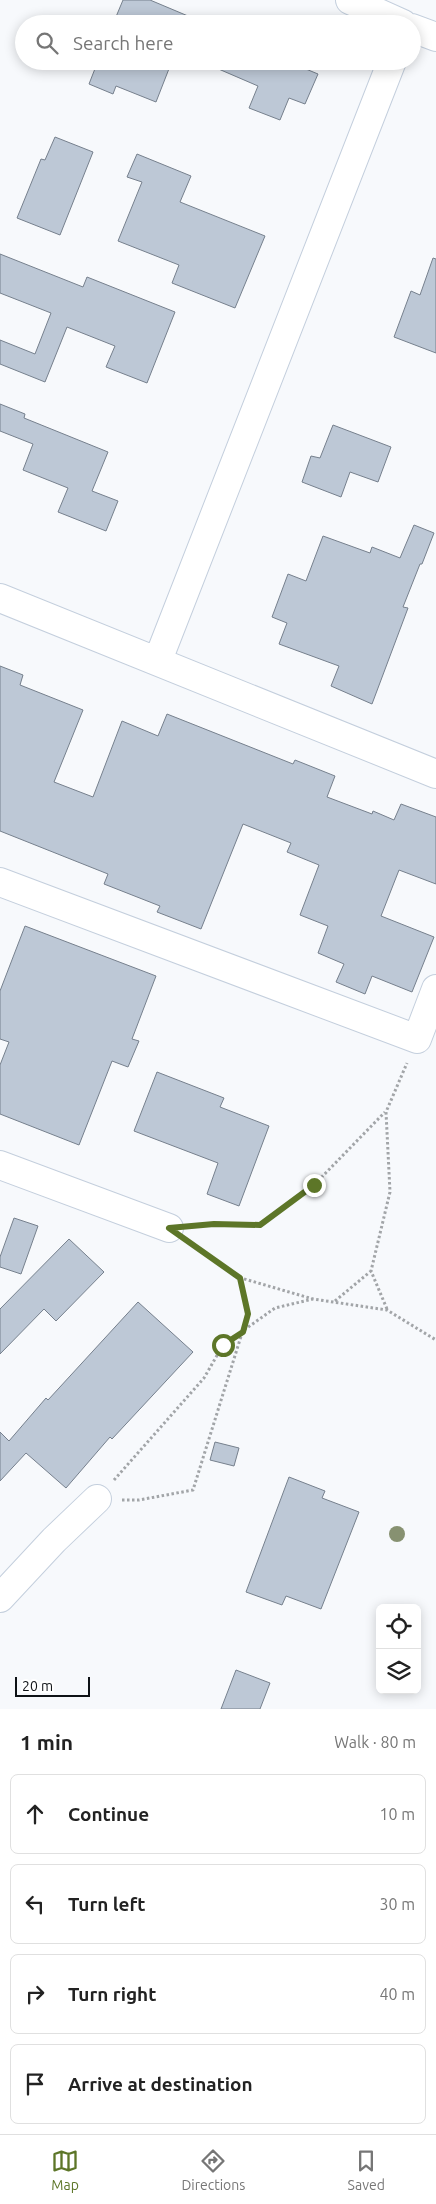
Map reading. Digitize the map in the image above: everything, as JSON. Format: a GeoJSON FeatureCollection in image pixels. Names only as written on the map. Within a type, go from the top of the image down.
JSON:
{"type":"FeatureCollection","features":[{"type":"Feature","properties":{"kind":"street"},"geometry":{"type":"LineString","coordinates":[[350,0],[383,15]]}},
{"type":"Feature","properties":{"kind":"street"},"geometry":{"type":"LineString","coordinates":[[421,31],[436,37]]}},
{"type":"Feature","properties":{"kind":"street"},"geometry":{"type":"LineString","coordinates":[[158,660],[388,70]]}},
{"type":"Feature","properties":{"kind":"street"},"geometry":{"type":"LineString","coordinates":[[0,598],[158,660],[436,774]]}},
{"type":"Feature","properties":{"kind":"street"},"geometry":{"type":"LineString","coordinates":[[0,882],[417,1039],[436,989]]}},
{"type":"Feature","properties":{"kind":"street"},"geometry":{"type":"LineString","coordinates":[[0,1165],[169,1228]]}},
{"type":"Feature","properties":{"kind":"street"},"geometry":{"type":"LineString","coordinates":[[0,1598],[54,1540],[97,1499]]}},
{"type":"Feature","properties":{"kind":"path"},"geometry":{"type":"LineString","coordinates":[[169,1228],[214,1224],[260,1225],[314,1185],[386,1112],[417,1039]]}},
{"type":"Feature","properties":{"kind":"path"},"geometry":{"type":"LineString","coordinates":[[335,1302],[371,1271],[390,1192],[386,1112]]}},
{"type":"Feature","properties":{"kind":"path"},"geometry":{"type":"LineString","coordinates":[[169,1228],[240,1278],[313,1299],[387,1310],[436,1340]]}},
{"type":"Feature","properties":{"kind":"path"},"geometry":{"type":"LineString","coordinates":[[371,1271],[387,1310]]}},
{"type":"Feature","properties":{"kind":"path"},"geometry":{"type":"LineString","coordinates":[[97,1499],[139,1500],[193,1490],[248,1314],[240,1278]]}},
{"type":"Feature","properties":{"kind":"path"},"geometry":{"type":"LineString","coordinates":[[97,1499],[204,1378],[223,1345],[275,1308],[313,1299]]}},
{"type":"Feature","properties":{"kind":"building"},"geometry":{"type":"Polygon","coordinates":[[[123,0],[150,0],[186,15],[117,15],[123,0]]]}},
{"type":"Feature","properties":{"kind":"building"},"geometry":{"type":"Polygon","coordinates":[[[94,70],[168,70],[156,102],[116,86],[113,94],[89,84],[94,70]]]}},
{"type":"Feature","properties":{"kind":"building"},"geometry":{"type":"Polygon","coordinates":[[[221,70],[308,70],[318,74],[305,104],[289,98],[280,120],[249,108],[258,86],[221,70]]]}},
{"type":"Feature","properties":{"kind":"building"},"geometry":{"type":"Polygon","coordinates":[[[55,137],[93,152],[60,235],[17,218],[41,159],[45,160],[55,137]]]}},
{"type":"Feature","properties":{"kind":"building"},"geometry":{"type":"Polygon","coordinates":[[[137,154],[191,176],[180,202],[265,236],[235,308],[172,283],[179,265],[118,241],[142,182],[127,177],[137,154]]]}},
{"type":"Feature","properties":{"kind":"building"},"geometry":{"type":"Polygon","coordinates":[[[0,254],[83,287],[87,277],[175,312],[147,383],[106,367],[115,346],[67,327],[45,382],[0,364],[0,340],[35,354],[51,313],[0,293],[0,254]]]}},
{"type":"Feature","properties":{"kind":"building"},"geometry":{"type":"Polygon","coordinates":[[[433,258],[436,259],[436,353],[394,337],[411,291],[420,295],[433,258]]]}},
{"type":"Feature","properties":{"kind":"building"},"geometry":{"type":"Polygon","coordinates":[[[0,404],[25,414],[24,418],[108,452],[92,491],[118,501],[106,531],[58,512],[68,488],[23,470],[33,444],[0,431],[0,404]]]}},
{"type":"Feature","properties":{"kind":"building"},"geometry":{"type":"Polygon","coordinates":[[[333,425],[391,447],[378,482],[350,472],[341,497],[302,482],[311,456],[320,458],[333,425]]]}},
{"type":"Feature","properties":{"kind":"building"},"geometry":{"type":"Polygon","coordinates":[[[414,525],[434,533],[403,607],[408,608],[372,704],[331,686],[339,666],[279,644],[287,623],[272,617],[288,574],[306,581],[323,536],[370,553],[372,547],[400,558],[414,525]]]}},
{"type":"Feature","properties":{"kind":"building"},"geometry":{"type":"Polygon","coordinates":[[[0,666],[23,675],[20,685],[83,710],[54,782],[93,797],[122,721],[158,736],[167,714],[293,764],[295,760],[335,776],[327,797],[372,814],[373,811],[394,820],[401,804],[436,817],[436,884],[399,870],[381,916],[434,937],[412,992],[372,976],[365,994],[336,982],[344,964],[318,953],[328,926],[300,915],[319,865],[287,852],[291,843],[243,824],[201,929],[157,912],[160,906],[104,884],[108,874],[0,831],[0,666]]]}},
{"type":"Feature","properties":{"kind":"building"},"geometry":{"type":"Polygon","coordinates":[[[25,926],[156,976],[132,1039],[139,1041],[128,1067],[112,1061],[79,1145],[0,1114],[0,1065],[9,1042],[0,1039],[0,991],[25,926]]]}},
{"type":"Feature","properties":{"kind":"building"},"geometry":{"type":"Polygon","coordinates":[[[157,1072],[224,1098],[220,1107],[269,1126],[239,1206],[207,1194],[218,1163],[134,1131],[157,1072]]]}},
{"type":"Feature","properties":{"kind":"building"},"geometry":{"type":"Polygon","coordinates":[[[14,1218],[38,1226],[21,1274],[0,1267],[0,1257],[14,1218]]]}},
{"type":"Feature","properties":{"kind":"building"},"geometry":{"type":"Polygon","coordinates":[[[69,1239],[104,1272],[56,1321],[44,1309],[0,1354],[0,1309],[69,1239]]]}},
{"type":"Feature","properties":{"kind":"building"},"geometry":{"type":"Polygon","coordinates":[[[138,1302],[193,1352],[112,1439],[110,1437],[66,1488],[26,1453],[0,1481],[0,1432],[9,1441],[46,1398],[48,1400],[138,1302]]]}},
{"type":"Feature","properties":{"kind":"building"},"geometry":{"type":"Polygon","coordinates":[[[215,1442],[239,1448],[234,1466],[210,1460],[215,1442]]]}},
{"type":"Feature","properties":{"kind":"building"},"geometry":{"type":"Polygon","coordinates":[[[289,1477],[325,1491],[322,1498],[359,1512],[321,1609],[286,1596],[282,1605],[246,1592],[289,1477]]]}},
{"type":"Feature","properties":{"kind":"building"},"geometry":{"type":"Polygon","coordinates":[[[236,1670],[270,1683],[260,1709],[221,1709],[236,1670]]]}},
{"type":"Feature","properties":{"kind":"route"},"geometry":{"type":"LineString","coordinates":[[223,1345],[243,1332],[248,1314],[240,1278],[169,1228],[214,1224],[260,1225],[314,1185]]}}]}
